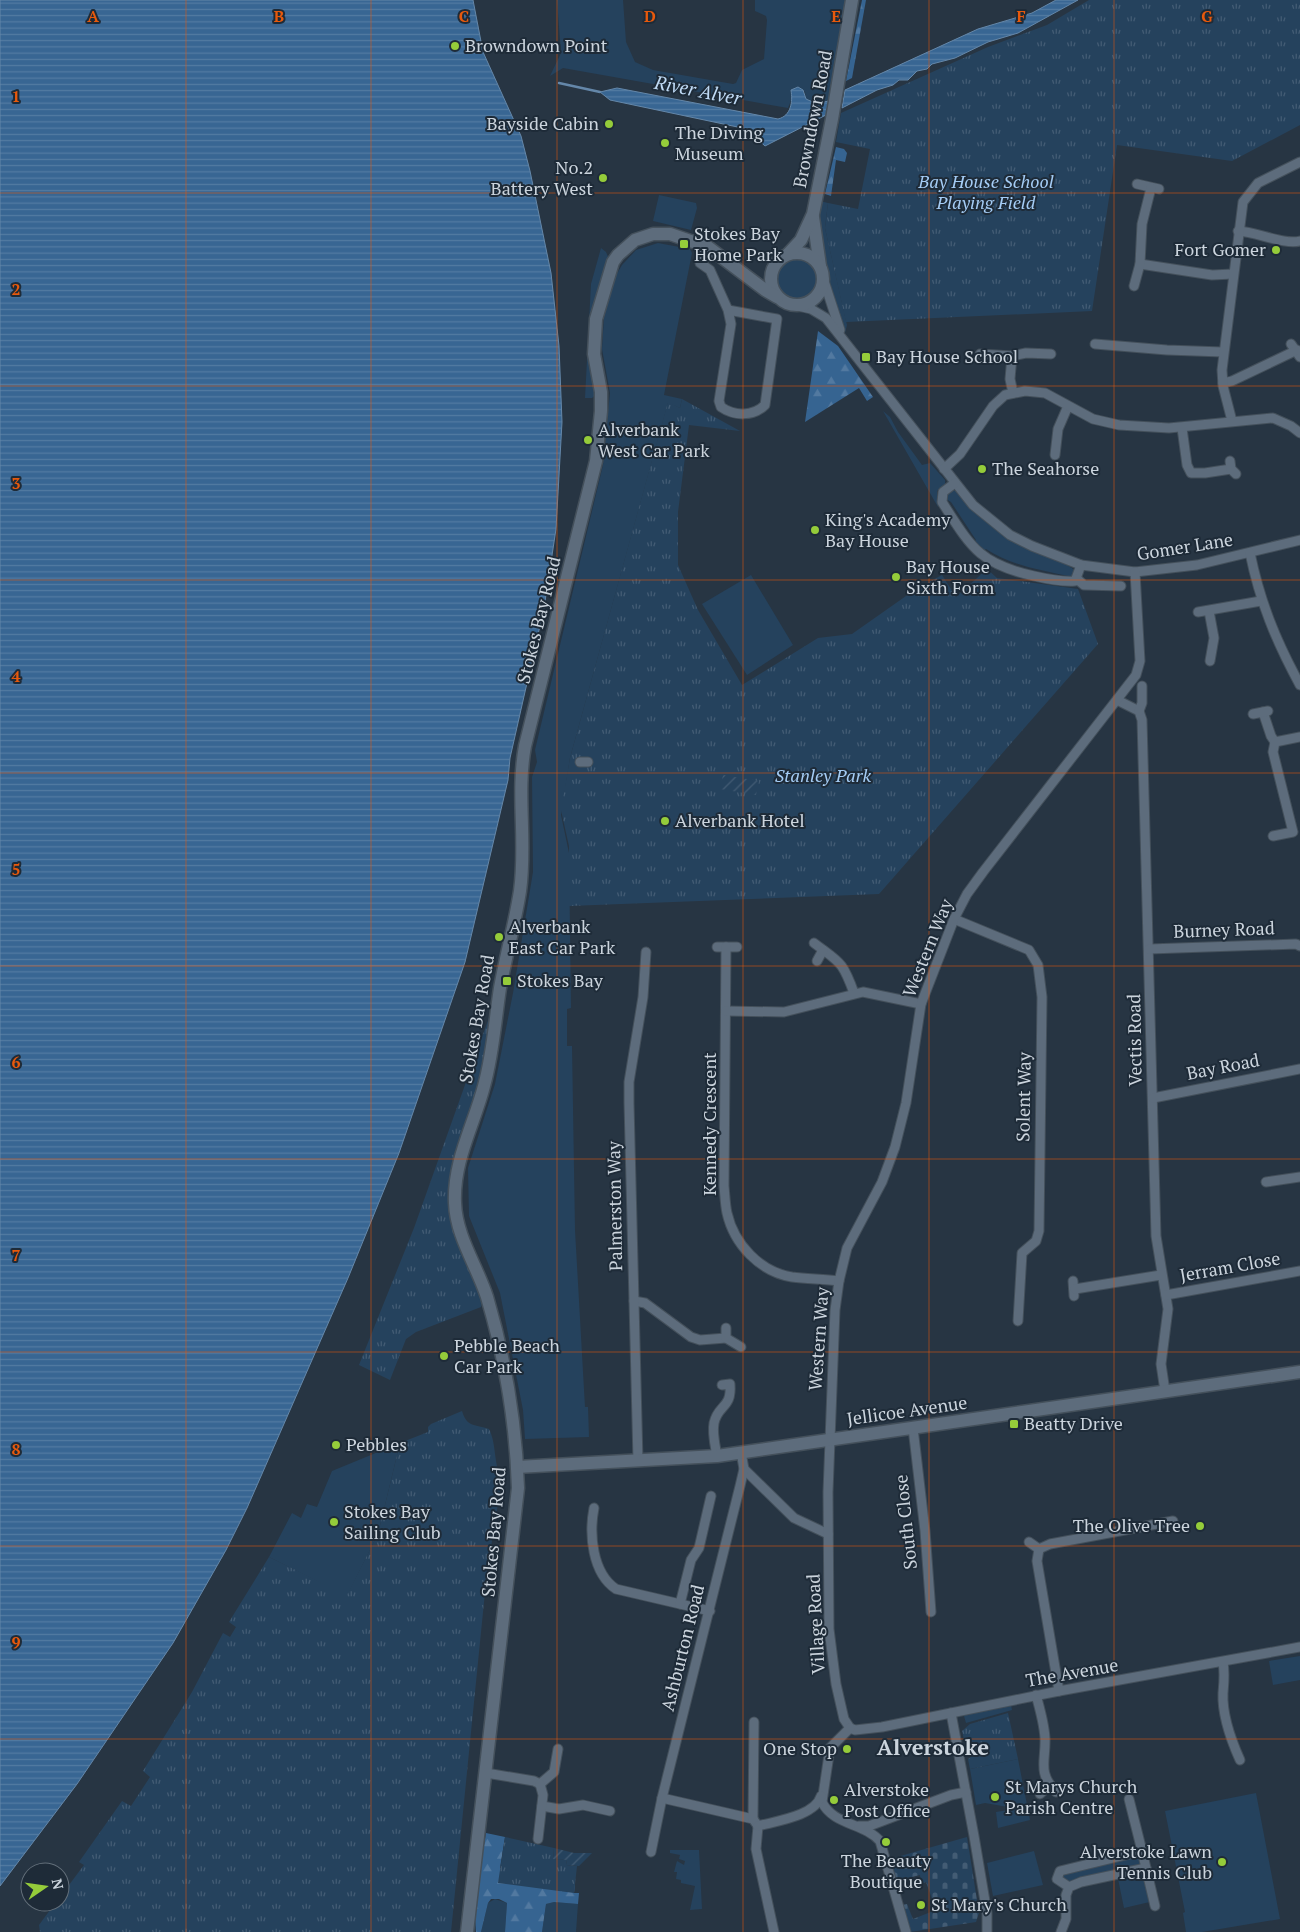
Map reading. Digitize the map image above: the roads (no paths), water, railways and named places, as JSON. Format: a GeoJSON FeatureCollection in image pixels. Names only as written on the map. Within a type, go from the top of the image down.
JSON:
{"type":"FeatureCollection","features":[{"type":"Feature","properties":{"kind":"street","name":"Browndown Road"},"geometry":{"type":"LineString","coordinates":[[788,254],[801,240],[813,214],[835,103],[852,0]]}},
{"type":"Feature","properties":{"kind":"street"},"geometry":{"type":"LineString","coordinates":[[1232,421],[1222,382],[1223,352],[1232,300],[1238,231],[1243,202],[1248,193],[1258,183],[1300,162]]}},
{"type":"Feature","properties":{"kind":"street"},"geometry":{"type":"LineString","coordinates":[[1134,286],[1140,264],[1142,224],[1155,188],[1137,184]]}},
{"type":"Feature","properties":{"kind":"street","name":"Browndown Road"},"geometry":{"type":"LineString","coordinates":[[813,214],[820,266]]}},
{"type":"Feature","properties":{"kind":"street"},"geometry":{"type":"LineString","coordinates":[[1238,231],[1257,233],[1289,242],[1300,241]]}},
{"type":"Feature","properties":{"kind":"street","name":"Stokes Bay Road"},"geometry":{"type":"LineString","coordinates":[[467,1932],[518,1488],[518,1467],[509,1395],[486,1295],[459,1226],[455,1204],[456,1179],[460,1158],[484,1088],[491,1058],[500,986],[520,891],[524,837],[521,783],[525,746],[564,597],[596,460],[602,401],[594,339],[596,319],[613,262],[618,254],[635,240],[650,234],[682,237],[704,245],[777,297],[790,305],[798,306]]}},
{"type":"Feature","properties":{"kind":"street"},"geometry":{"type":"LineString","coordinates":[[704,245],[700,263],[710,270],[728,310],[731,324],[719,401],[720,407],[726,411],[746,414],[758,412],[765,405],[777,319],[728,310]]}},
{"type":"Feature","properties":{"kind":"street"},"geometry":{"type":"LineString","coordinates":[[742,273],[751,276],[759,275],[788,254],[802,253],[810,256],[820,266],[842,337]]}},
{"type":"Feature","properties":{"kind":"street"},"geometry":{"type":"LineString","coordinates":[[1140,264],[1212,275],[1234,274]]}},
{"type":"Feature","properties":{"kind":"street"},"geometry":{"type":"LineString","coordinates":[[775,265],[771,281],[777,297]]}},
{"type":"Feature","properties":{"kind":"street"},"geometry":{"type":"LineString","coordinates":[[798,306],[806,304],[818,295],[824,281]]}},
{"type":"Feature","properties":{"kind":"street"},"geometry":{"type":"LineString","coordinates":[[798,306],[819,312],[842,337]]}},
{"type":"Feature","properties":{"kind":"street","name":"Gomer Lane"},"geometry":{"type":"LineString","coordinates":[[842,337],[973,505],[1010,535],[1054,556],[1081,565],[1135,572],[1197,565],[1300,540]]}},
{"type":"Feature","properties":{"kind":"street"},"geometry":{"type":"LineString","coordinates":[[1095,344],[1118,351],[1223,352]]}},
{"type":"Feature","properties":{"kind":"street"},"geometry":{"type":"LineString","coordinates":[[1222,382],[1232,380],[1296,350]]}},
{"type":"Feature","properties":{"kind":"street"},"geometry":{"type":"LineString","coordinates":[[980,354],[1012,356],[1026,353],[1051,354]]}},
{"type":"Feature","properties":{"kind":"street"},"geometry":{"type":"LineString","coordinates":[[1012,356],[1010,379],[1012,393]]}},
{"type":"Feature","properties":{"kind":"street"},"geometry":{"type":"LineString","coordinates":[[944,469],[960,454],[993,406],[1005,395],[1025,391],[1044,393],[1093,419],[1113,424],[1149,428],[1182,428],[1273,418],[1286,423],[1300,433]]}},
{"type":"Feature","properties":{"kind":"street"},"geometry":{"type":"LineString","coordinates":[[1054,455],[1058,429],[1068,406]]}},
{"type":"Feature","properties":{"kind":"street"},"geometry":{"type":"LineString","coordinates":[[1182,428],[1187,465],[1191,473],[1205,474],[1232,468]]}},
{"type":"Feature","properties":{"kind":"street"},"geometry":{"type":"LineString","coordinates":[[955,483],[943,492],[942,502],[964,535],[985,558],[995,565],[1030,575],[1067,582],[1077,579],[1081,565]]}},
{"type":"Feature","properties":{"kind":"street"},"geometry":{"type":"LineString","coordinates":[[1250,553],[1261,601],[1273,633],[1296,667],[1300,685]]}},
{"type":"Feature","properties":{"kind":"street","name":"Western Way"},"geometry":{"type":"LineString","coordinates":[[830,1440],[835,1310],[839,1280],[847,1248],[882,1182],[895,1147],[906,1103],[921,1004],[954,919],[967,894],[1136,675],[1140,661],[1135,572]]}},
{"type":"Feature","properties":{"kind":"street"},"geometry":{"type":"LineString","coordinates":[[1077,579],[1084,585],[1121,586]]}},
{"type":"Feature","properties":{"kind":"street"},"geometry":{"type":"LineString","coordinates":[[1198,612],[1261,601]]}},
{"type":"Feature","properties":{"kind":"street"},"geometry":{"type":"LineString","coordinates":[[1209,610],[1214,638],[1210,661]]}},
{"type":"Feature","properties":{"kind":"street","name":"Vectis Road"},"geometry":{"type":"LineString","coordinates":[[1142,686],[1142,703],[1139,711],[1142,720],[1156,1236],[1168,1309],[1161,1364],[1165,1391]]}},
{"type":"Feature","properties":{"kind":"street"},"geometry":{"type":"LineString","coordinates":[[1117,700],[1139,711]]}},
{"type":"Feature","properties":{"kind":"street"},"geometry":{"type":"LineString","coordinates":[[1253,714],[1266,711],[1271,736],[1275,742],[1273,752],[1293,832],[1274,836]]}},
{"type":"Feature","properties":{"kind":"street"},"geometry":{"type":"LineString","coordinates":[[1275,742],[1300,737]]}},
{"type":"Feature","properties":{"kind":"street","name":"Solent Way"},"geometry":{"type":"LineString","coordinates":[[954,919],[1029,950],[1038,965],[1042,997],[1039,1232],[1036,1241],[1022,1254],[1018,1321]]}},
{"type":"Feature","properties":{"kind":"street"},"geometry":{"type":"LineString","coordinates":[[814,943],[838,959],[854,992]]}},
{"type":"Feature","properties":{"kind":"street","name":"Burney Road"},"geometry":{"type":"LineString","coordinates":[[1149,949],[1296,944],[1300,946]]}},
{"type":"Feature","properties":{"kind":"street","name":"Kennedy Crescent"},"geometry":{"type":"LineString","coordinates":[[737,947],[721,947],[726,1011],[724,1186],[726,1213],[735,1237],[752,1257],[769,1269],[791,1277],[839,1280]]}},
{"type":"Feature","properties":{"kind":"street"},"geometry":{"type":"LineString","coordinates":[[816,961],[823,950]]}},
{"type":"Feature","properties":{"kind":"street","name":"Palmerston Way"},"geometry":{"type":"LineString","coordinates":[[638,1461],[629,1082],[643,997],[646,952]]}},
{"type":"Feature","properties":{"kind":"street"},"geometry":{"type":"LineString","coordinates":[[726,1011],[782,1013],[795,1011],[854,992],[863,992],[921,1004]]}},
{"type":"Feature","properties":{"kind":"street","name":"Bay Road"},"geometry":{"type":"LineString","coordinates":[[1153,1098],[1300,1069]]}},
{"type":"Feature","properties":{"kind":"street"},"geometry":{"type":"LineString","coordinates":[[1266,1182],[1300,1176]]}},
{"type":"Feature","properties":{"kind":"street","name":"Jerram Close"},"geometry":{"type":"LineString","coordinates":[[1166,1295],[1300,1271]]}},
{"type":"Feature","properties":{"kind":"street"},"geometry":{"type":"LineString","coordinates":[[1074,1289],[1161,1275]]}},
{"type":"Feature","properties":{"kind":"street"},"geometry":{"type":"LineString","coordinates":[[634,1301],[645,1303],[691,1337],[700,1340],[726,1338],[741,1347]]}},
{"type":"Feature","properties":{"kind":"street"},"geometry":{"type":"LineString","coordinates":[[726,1328],[726,1338]]}},
{"type":"Feature","properties":{"kind":"street","name":"Jellicoe Avenue"},"geometry":{"type":"LineString","coordinates":[[518,1467],[717,1456],[1300,1372]]}},
{"type":"Feature","properties":{"kind":"street"},"geometry":{"type":"LineString","coordinates":[[717,1456],[714,1424],[717,1414],[726,1405],[731,1396],[730,1384],[722,1385]]}},
{"type":"Feature","properties":{"kind":"street","name":"South Close"},"geometry":{"type":"LineString","coordinates":[[913,1428],[925,1531],[931,1612]]}},
{"type":"Feature","properties":{"kind":"street","name":"Village Road"},"geometry":{"type":"LineString","coordinates":[[830,1440],[828,1534],[831,1658],[844,1720],[850,1728]]}},
{"type":"Feature","properties":{"kind":"street","name":"Ashburton Road"},"geometry":{"type":"LineString","coordinates":[[651,1852],[662,1798],[744,1470],[741,1452]]}},
{"type":"Feature","properties":{"kind":"street"},"geometry":{"type":"LineString","coordinates":[[744,1470],[794,1518],[828,1534]]}},
{"type":"Feature","properties":{"kind":"street"},"geometry":{"type":"LineString","coordinates":[[680,1604],[691,1560],[699,1548],[711,1496]]}},
{"type":"Feature","properties":{"kind":"street"},"geometry":{"type":"LineString","coordinates":[[594,1508],[591,1525],[600,1574],[606,1583],[616,1590],[710,1611]]}},
{"type":"Feature","properties":{"kind":"street"},"geometry":{"type":"LineString","coordinates":[[1039,1550],[1050,1544],[1173,1521]]}},
{"type":"Feature","properties":{"kind":"street"},"geometry":{"type":"LineString","coordinates":[[1029,1542],[1039,1550]]}},
{"type":"Feature","properties":{"kind":"street"},"geometry":{"type":"LineString","coordinates":[[1039,1550],[1037,1561],[1059,1691]]}},
{"type":"Feature","properties":{"kind":"street","name":"The Avenue"},"geometry":{"type":"LineString","coordinates":[[850,1728],[855,1730],[882,1727],[1036,1695],[1300,1647]]}},
{"type":"Feature","properties":{"kind":"street"},"geometry":{"type":"LineString","coordinates":[[1223,1662],[1226,1678],[1223,1693],[1225,1715],[1231,1741],[1240,1760]]}},
{"type":"Feature","properties":{"kind":"street"},"geometry":{"type":"LineString","coordinates":[[1036,1695],[1044,1736],[1042,1764],[1053,1788],[1040,1794]]}},
{"type":"Feature","properties":{"kind":"street"},"geometry":{"type":"LineString","coordinates":[[951,1713],[986,1913],[987,1932]]}},
{"type":"Feature","properties":{"kind":"street"},"geometry":{"type":"LineString","coordinates":[[754,1722],[756,1849],[774,1932]]}},
{"type":"Feature","properties":{"kind":"street"},"geometry":{"type":"LineString","coordinates":[[803,1812],[816,1804],[822,1794],[830,1748],[850,1728]]}},
{"type":"Feature","properties":{"kind":"street"},"geometry":{"type":"LineString","coordinates":[[540,1784],[554,1772],[558,1748]]}},
{"type":"Feature","properties":{"kind":"street"},"geometry":{"type":"LineString","coordinates":[[486,1773],[534,1781],[540,1784]]}},
{"type":"Feature","properties":{"kind":"street"},"geometry":{"type":"LineString","coordinates":[[538,1838],[542,1806],[540,1784]]}},
{"type":"Feature","properties":{"kind":"street"},"geometry":{"type":"LineString","coordinates":[[856,1826],[872,1825],[951,1794],[966,1792]]}},
{"type":"Feature","properties":{"kind":"street"},"geometry":{"type":"LineString","coordinates":[[822,1794],[825,1808],[835,1817]]}},
{"type":"Feature","properties":{"kind":"street"},"geometry":{"type":"LineString","coordinates":[[662,1798],[756,1822],[803,1812],[814,1812],[835,1817],[856,1826],[878,1839]]}},
{"type":"Feature","properties":{"kind":"street"},"geometry":{"type":"LineString","coordinates":[[1129,1799],[1155,1906]]}},
{"type":"Feature","properties":{"kind":"street"},"geometry":{"type":"LineString","coordinates":[[542,1806],[559,1809],[583,1804],[611,1810]]}},
{"type":"Feature","properties":{"kind":"street"},"geometry":{"type":"LineString","coordinates":[[872,1825],[895,1889],[906,1932]]}},
{"type":"Feature","properties":{"kind":"street"},"geometry":{"type":"LineString","coordinates":[[1069,1887],[1057,1879],[1060,1871],[1142,1851]]}},
{"type":"Feature","properties":{"kind":"street"},"geometry":{"type":"LineString","coordinates":[[1061,1932],[1066,1916],[1066,1895],[1069,1887],[1081,1882],[1146,1868]]}},
{"type":"Feature","properties":{"kind":"waterway","name":"River Alver"},"geometry":{"type":"LineString","coordinates":[[559,83],[600,92]]}},
{"type":"Feature","properties":{"kind":"place","name":"Browndown Point"},"geometry":{"type":"Point","coordinates":[455,46]}},
{"type":"Feature","properties":{"kind":"place","name":"Bayside Cabin"},"geometry":{"type":"Point","coordinates":[609,124]}},
{"type":"Feature","properties":{"kind":"place","name":"The Diving Museum"},"geometry":{"type":"Point","coordinates":[665,143]}},
{"type":"Feature","properties":{"kind":"place","name":"No.2 Battery West"},"geometry":{"type":"Point","coordinates":[603,178]}},
{"type":"Feature","properties":{"kind":"place","name":"Stokes Bay Home Park"},"geometry":{"type":"Point","coordinates":[684,244]}},
{"type":"Feature","properties":{"kind":"place","name":"Fort Gomer"},"geometry":{"type":"Point","coordinates":[1276,250]}},
{"type":"Feature","properties":{"kind":"place","name":"Bay House School"},"geometry":{"type":"Point","coordinates":[866,357]}},
{"type":"Feature","properties":{"kind":"place","name":"Alverbank West Car Park"},"geometry":{"type":"Point","coordinates":[588,440]}},
{"type":"Feature","properties":{"kind":"place","name":"The Seahorse"},"geometry":{"type":"Point","coordinates":[982,469]}},
{"type":"Feature","properties":{"kind":"place","name":"King's Academy Bay House"},"geometry":{"type":"Point","coordinates":[815,530]}},
{"type":"Feature","properties":{"kind":"place","name":"Bay House Sixth Form"},"geometry":{"type":"Point","coordinates":[896,577]}},
{"type":"Feature","properties":{"kind":"place","name":"Alverbank Hotel"},"geometry":{"type":"Point","coordinates":[665,821]}},
{"type":"Feature","properties":{"kind":"place","name":"Alverbank East Car Park"},"geometry":{"type":"Point","coordinates":[499,937]}},
{"type":"Feature","properties":{"kind":"place","name":"Stokes Bay"},"geometry":{"type":"Point","coordinates":[507,981]}},
{"type":"Feature","properties":{"kind":"place","name":"Pebble Beach Car Park"},"geometry":{"type":"Point","coordinates":[444,1356]}},
{"type":"Feature","properties":{"kind":"place","name":"Beatty Drive"},"geometry":{"type":"Point","coordinates":[1014,1424]}},
{"type":"Feature","properties":{"kind":"place","name":"Pebbles"},"geometry":{"type":"Point","coordinates":[336,1445]}},
{"type":"Feature","properties":{"kind":"place","name":"Stokes Bay Sailing Club"},"geometry":{"type":"Point","coordinates":[334,1522]}},
{"type":"Feature","properties":{"kind":"place","name":"The Olive Tree"},"geometry":{"type":"Point","coordinates":[1200,1526]}},
{"type":"Feature","properties":{"kind":"place","name":"One Stop"},"geometry":{"type":"Point","coordinates":[847,1749]}},
{"type":"Feature","properties":{"kind":"place","name":"St Marys Church Parish Centre"},"geometry":{"type":"Point","coordinates":[995,1797]}},
{"type":"Feature","properties":{"kind":"place","name":"Alverstoke Post Office"},"geometry":{"type":"Point","coordinates":[834,1800]}},
{"type":"Feature","properties":{"kind":"place","name":"The Beauty Boutique"},"geometry":{"type":"Point","coordinates":[886,1842]}},
{"type":"Feature","properties":{"kind":"place","name":"Alverstoke Lawn Tennis Club"},"geometry":{"type":"Point","coordinates":[1222,1862]}},
{"type":"Feature","properties":{"kind":"place","name":"St Mary's Church"},"geometry":{"type":"Point","coordinates":[921,1905]}},
{"type":"Feature","properties":{"kind":"district","name":"Alverstoke"},"geometry":{"type":"Point","coordinates":[933,1747]}},
{"type":"Feature","properties":{"kind":"park label","name":"Bay House School Playing Field"},"geometry":{"type":"Point","coordinates":[986,192]}},
{"type":"Feature","properties":{"kind":"park label","name":"Stanley Park"},"geometry":{"type":"Point","coordinates":[823,776]}}]}
